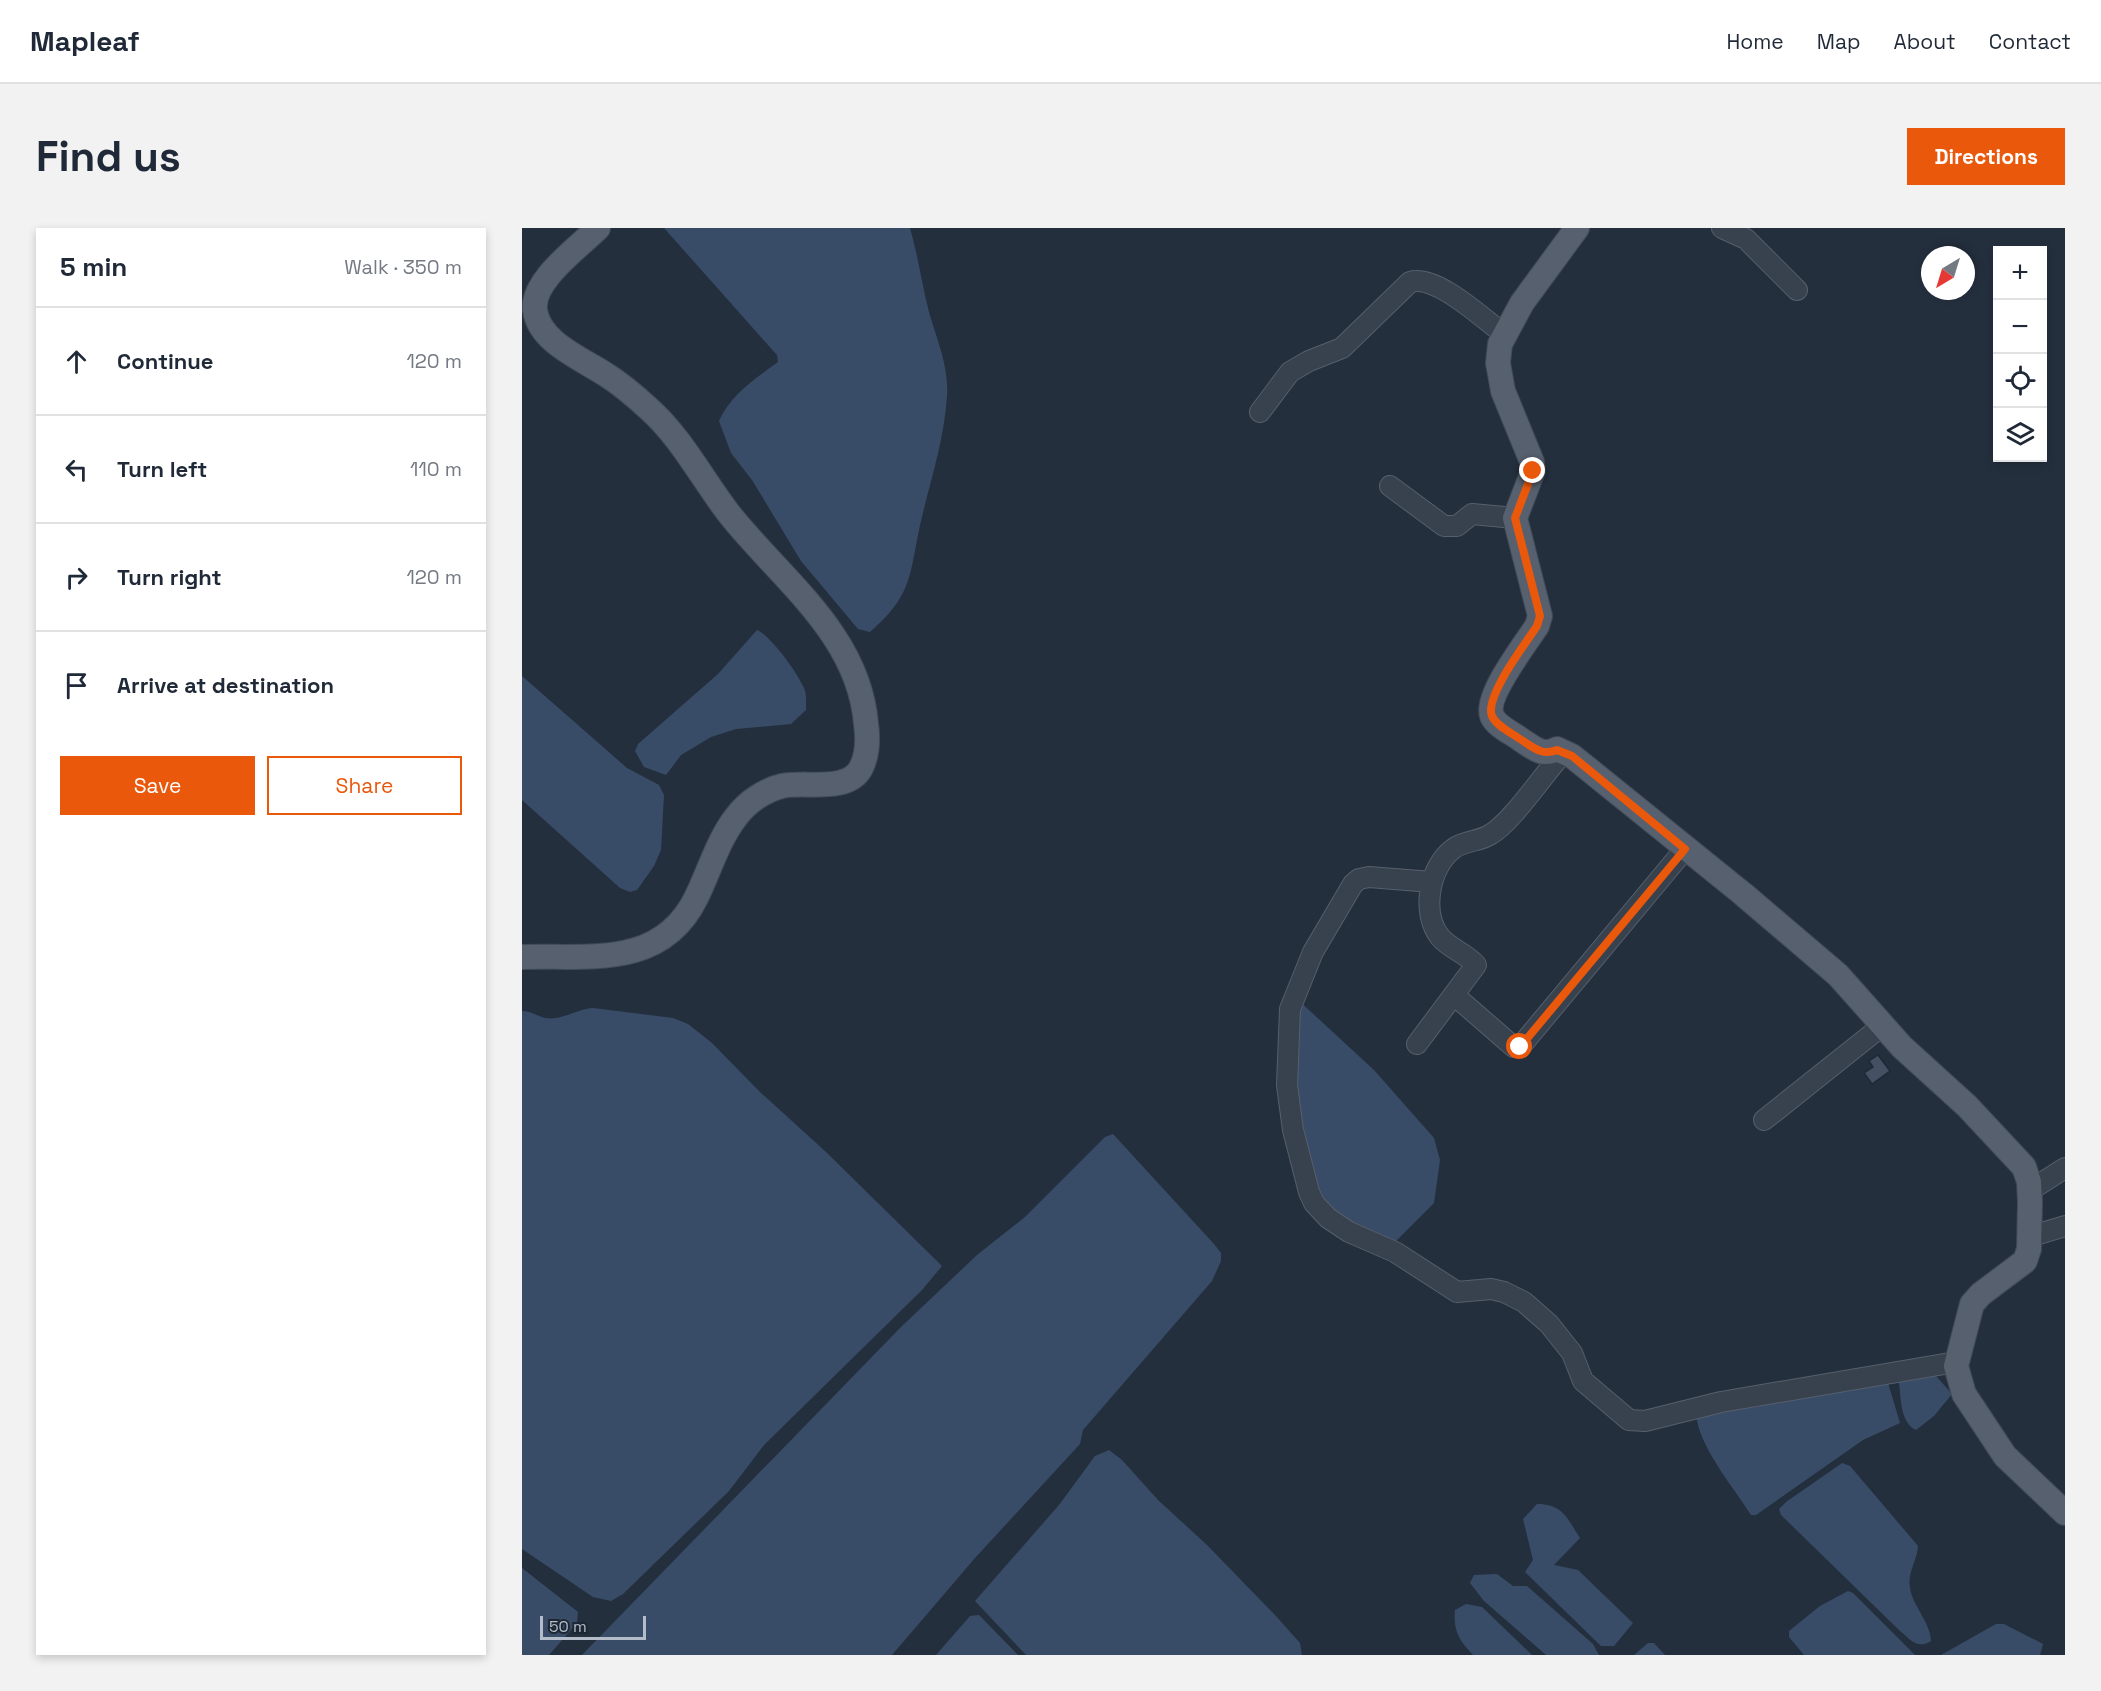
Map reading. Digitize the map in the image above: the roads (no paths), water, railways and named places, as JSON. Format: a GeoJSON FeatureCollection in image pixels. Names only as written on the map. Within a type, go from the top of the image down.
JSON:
{"type":"FeatureCollection","features":[{"type":"Feature","properties":{"kind":"main road"},"geometry":{"type":"LineString","coordinates":[[522,957],[614,954],[646,948],[664,938],[688,915],[725,835],[742,810],[768,790],[785,785],[839,783],[849,780],[861,768],[868,739],[861,688],[844,650],[777,567],[728,512],[669,427],[610,377],[551,338],[541,326],[535,313],[534,302],[539,288],[598,228]]}},
{"type":"Feature","properties":{"kind":"main road"},"geometry":{"type":"LineString","coordinates":[[1577,228],[1522,303],[1500,344],[1498,363],[1503,391],[1532,462],[1533,471],[1515,518],[1540,616],[1537,626],[1496,689],[1490,704],[1492,716],[1501,726],[1540,752],[1548,754],[1557,750],[1564,752],[1831,969],[1855,992],[1882,1026],[2012,1152],[2024,1167],[2030,1191],[2029,1237],[2025,1261],[1981,1294],[1972,1304],[1956,1362],[1958,1378],[1964,1394],[2006,1456],[2065,1513]]}},
{"type":"Feature","properties":{"kind":"street"},"geometry":{"type":"LineString","coordinates":[[1722,228],[1738,234],[1756,248],[1797,290]]}},
{"type":"Feature","properties":{"kind":"street"},"geometry":{"type":"LineString","coordinates":[[1260,412],[1290,372],[1308,361],[1342,348],[1410,282],[1419,279],[1436,285],[1504,334]]}},
{"type":"Feature","properties":{"kind":"street"},"geometry":{"type":"LineString","coordinates":[[1390,486],[1444,526],[1456,526],[1472,514],[1515,518]]}},
{"type":"Feature","properties":{"kind":"street"},"geometry":{"type":"LineString","coordinates":[[1417,1044],[1476,964],[1439,935],[1431,906],[1431,882],[1436,870],[1453,849],[1492,834],[1564,752]]}},
{"type":"Feature","properties":{"kind":"street"},"geometry":{"type":"LineString","coordinates":[[1454,995],[1514,1047],[1520,1047],[1685,849]]}},
{"type":"Feature","properties":{"kind":"street"},"geometry":{"type":"LineString","coordinates":[[1431,882],[1369,877],[1359,879],[1353,884],[1313,952],[1290,1009],[1287,1085],[1293,1130],[1309,1191],[1314,1203],[1328,1218],[1349,1232],[1395,1252],[1457,1292],[1491,1289],[1504,1292],[1524,1302],[1549,1324],[1572,1353],[1583,1381],[1629,1420],[1645,1421],[1721,1402],[1956,1362]]}},
{"type":"Feature","properties":{"kind":"street"},"geometry":{"type":"LineString","coordinates":[[1764,1120],[1882,1026]]}},
{"type":"Feature","properties":{"kind":"street"},"geometry":{"type":"LineString","coordinates":[[2030,1191],[2065,1168]]}},
{"type":"Feature","properties":{"kind":"street"},"geometry":{"type":"LineString","coordinates":[[2029,1237],[2065,1226]]}},
{"type":"Feature","properties":{"kind":"water"},"geometry":{"type":"Polygon","coordinates":[[[664,228],[910,228],[929,312],[944,364],[947,396],[940,444],[908,582],[895,606],[870,632],[858,629],[801,561],[752,480],[731,453],[719,421],[737,395],[778,362],[777,355],[664,228]]]}},
{"type":"Feature","properties":{"kind":"water"},"geometry":{"type":"Polygon","coordinates":[[[757,630],[776,646],[800,680],[805,691],[806,710],[791,724],[736,729],[711,737],[681,755],[666,775],[644,767],[635,751],[638,744],[718,674],[757,630]]]}},
{"type":"Feature","properties":{"kind":"water"},"geometry":{"type":"Polygon","coordinates":[[[522,676],[627,768],[659,785],[664,795],[661,850],[654,866],[637,890],[630,892],[620,888],[522,800],[522,676]]]}},
{"type":"Feature","properties":{"kind":"water"},"geometry":{"type":"Polygon","coordinates":[[[1297,999],[1374,1070],[1434,1138],[1440,1160],[1434,1203],[1393,1244],[1325,1210],[1293,1121],[1297,999]]]}},
{"type":"Feature","properties":{"kind":"water"},"geometry":{"type":"Polygon","coordinates":[[[593,1008],[673,1018],[688,1024],[712,1043],[942,1266],[922,1290],[764,1445],[729,1491],[623,1594],[611,1601],[593,1597],[522,1549],[522,1011],[551,1018],[593,1008]]]}},
{"type":"Feature","properties":{"kind":"water"},"geometry":{"type":"Polygon","coordinates":[[[1113,1134],[1214,1244],[1221,1253],[1221,1261],[1212,1281],[1083,1430],[1080,1444],[975,1558],[892,1655],[582,1655],[901,1327],[977,1255],[1025,1217],[1105,1137],[1113,1134]]]}},
{"type":"Feature","properties":{"kind":"water"},"geometry":{"type":"Polygon","coordinates":[[[1927,1373],[1936,1376],[1952,1394],[1934,1416],[1916,1430],[1911,1427],[1904,1416],[1899,1383],[1900,1378],[1927,1373]]]}},
{"type":"Feature","properties":{"kind":"water"},"geometry":{"type":"Polygon","coordinates":[[[1888,1383],[1900,1423],[1863,1440],[1756,1515],[1751,1515],[1718,1466],[1698,1426],[1696,1413],[1756,1407],[1799,1397],[1888,1383]]]}},
{"type":"Feature","properties":{"kind":"water"},"geometry":{"type":"Polygon","coordinates":[[[1109,1450],[1122,1460],[1158,1500],[1207,1545],[1275,1615],[1300,1643],[1302,1655],[1026,1655],[975,1601],[1059,1505],[1095,1456],[1109,1450]]]}},
{"type":"Feature","properties":{"kind":"water"},"geometry":{"type":"Polygon","coordinates":[[[1842,1463],[1850,1466],[1918,1546],[1909,1583],[1914,1601],[1925,1620],[1931,1641],[1918,1644],[1899,1630],[1781,1515],[1779,1509],[1786,1502],[1842,1463]]]}},
{"type":"Feature","properties":{"kind":"water"},"geometry":{"type":"Polygon","coordinates":[[[1537,1504],[1559,1509],[1568,1518],[1580,1538],[1554,1565],[1578,1570],[1633,1623],[1614,1646],[1601,1646],[1525,1572],[1533,1560],[1523,1519],[1537,1504]]]}},
{"type":"Feature","properties":{"kind":"water"},"geometry":{"type":"Polygon","coordinates":[[[522,1568],[578,1612],[577,1623],[549,1655],[522,1655],[522,1568]]]}},
{"type":"Feature","properties":{"kind":"water"},"geometry":{"type":"Polygon","coordinates":[[[1497,1574],[1513,1586],[1527,1586],[1593,1644],[1599,1655],[1546,1655],[1484,1601],[1470,1583],[1474,1575],[1497,1574]]]}},
{"type":"Feature","properties":{"kind":"water"},"geometry":{"type":"Polygon","coordinates":[[[1848,1591],[1853,1593],[1915,1655],[1804,1655],[1789,1637],[1789,1631],[1820,1606],[1848,1591]]]}},
{"type":"Feature","properties":{"kind":"water"},"geometry":{"type":"Polygon","coordinates":[[[1466,1604],[1482,1607],[1532,1655],[1473,1655],[1461,1640],[1455,1624],[1455,1610],[1466,1604]]]}},
{"type":"Feature","properties":{"kind":"water"},"geometry":{"type":"Polygon","coordinates":[[[979,1615],[1018,1655],[936,1655],[970,1616],[979,1615]]]}},
{"type":"Feature","properties":{"kind":"water"},"geometry":{"type":"Polygon","coordinates":[[[1996,1624],[2004,1624],[2043,1644],[2040,1655],[1941,1655],[1996,1624]]]}},
{"type":"Feature","properties":{"kind":"water"},"geometry":{"type":"Polygon","coordinates":[[[1648,1643],[1654,1643],[1665,1655],[1634,1655],[1648,1643]]]}}]}
